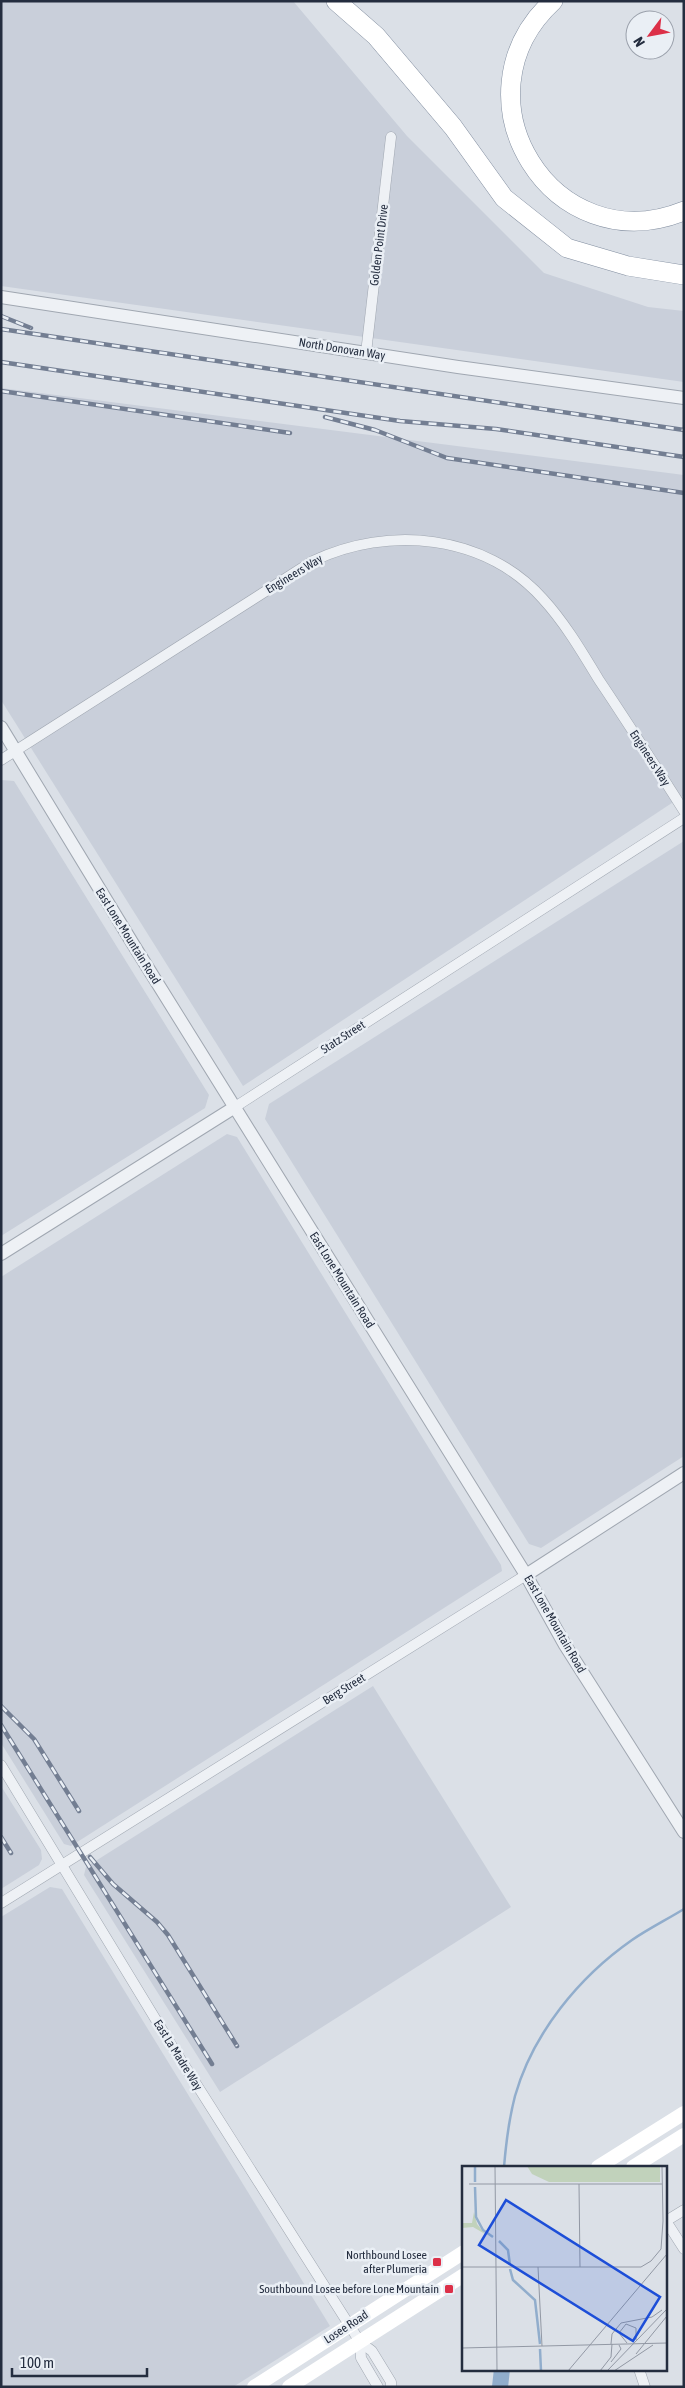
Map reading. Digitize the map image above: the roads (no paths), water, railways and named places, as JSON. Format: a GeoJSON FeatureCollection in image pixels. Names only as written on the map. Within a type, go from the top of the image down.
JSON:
{"type":"FeatureCollection","features":[{"type":"Feature","properties":{"kind":"highway"},"geometry":{"type":"LineString","coordinates":[[336,1],[376,36],[452,127],[504,198],[567,248],[628,266],[684,275]]}},
{"type":"Feature","properties":{"kind":"highway"},"geometry":{"type":"LineString","coordinates":[[553,1],[533,23],[520,46],[512,74],[511,102],[514,126],[519,141],[537,174],[547,185],[576,206],[601,216],[627,221],[668,218],[684,211]]}},
{"type":"Feature","properties":{"kind":"main road"},"geometry":{"type":"LineString","coordinates":[[600,2166],[684,2113]]}},
{"type":"Feature","properties":{"kind":"main road"},"geometry":{"type":"LineString","coordinates":[[635,2166],[684,2135]]}},
{"type":"Feature","properties":{"kind":"main road","name":"Losee Road"},"geometry":{"type":"LineString","coordinates":[[254,2387],[462,2253]]}},
{"type":"Feature","properties":{"kind":"main road","name":"Losee Road"},"geometry":{"type":"LineString","coordinates":[[289,2387],[462,2276]]}},
{"type":"Feature","properties":{"kind":"street","name":"Golden Point Drive"},"geometry":{"type":"LineString","coordinates":[[366,353],[391,137]]}},
{"type":"Feature","properties":{"kind":"street","name":"North Donovan Way"},"geometry":{"type":"LineString","coordinates":[[1,297],[366,353],[684,398]]}},
{"type":"Feature","properties":{"kind":"street","name":"Engineers Way"},"geometry":{"type":"LineString","coordinates":[[1,760],[313,561],[328,554],[366,542],[393,539],[437,542],[485,557],[517,576],[542,598],[565,627],[684,811]]}},
{"type":"Feature","properties":{"kind":"street","name":"East Lone Mountain Road"},"geometry":{"type":"LineString","coordinates":[[1,727],[133,944],[526,1575],[565,1645],[684,1832]]}},
{"type":"Feature","properties":{"kind":"street","name":"Statz Street"},"geometry":{"type":"LineString","coordinates":[[1,1254],[235,1107],[684,818]]}},
{"type":"Feature","properties":{"kind":"street","name":"Berg Street"},"geometry":{"type":"LineString","coordinates":[[1,1903],[526,1575],[684,1473]]}},
{"type":"Feature","properties":{"kind":"street","name":"East La Madre Way"},"geometry":{"type":"LineString","coordinates":[[1,1765],[167,2038],[360,2342],[372,2351],[391,2382],[392,2387]]}},
{"type":"Feature","properties":{"kind":"street"},"geometry":{"type":"LineString","coordinates":[[668,2220],[684,2210]]}},
{"type":"Feature","properties":{"kind":"street"},"geometry":{"type":"LineString","coordinates":[[668,2224],[684,2249]]}},
{"type":"Feature","properties":{"kind":"street","name":"East La Madre Way"},"geometry":{"type":"LineString","coordinates":[[360,2342],[361,2358],[378,2387]]}},
{"type":"Feature","properties":{"kind":"street"},"geometry":{"type":"LineString","coordinates":[[639,2370],[646,2387]]}},
{"type":"Feature","properties":{"kind":"waterway"},"geometry":{"type":"LineString","coordinates":[[504,2166],[511,2113],[523,2073],[533,2050],[560,2008],[576,1989],[612,1955],[638,1936],[684,1909]]}},
{"type":"Feature","properties":{"kind":"waterway"},"geometry":{"type":"LineString","coordinates":[[500,2387],[502,2370]]}},
{"type":"Feature","properties":{"kind":"railway"},"geometry":{"type":"LineString","coordinates":[[1,316],[31,328]]}},
{"type":"Feature","properties":{"kind":"railway"},"geometry":{"type":"LineString","coordinates":[[1,329],[684,430]]}},
{"type":"Feature","properties":{"kind":"railway"},"geometry":{"type":"LineString","coordinates":[[1,362],[400,421],[496,429],[684,457]]}},
{"type":"Feature","properties":{"kind":"railway"},"geometry":{"type":"LineString","coordinates":[[1,391],[290,433]]}},
{"type":"Feature","properties":{"kind":"railway"},"geometry":{"type":"LineString","coordinates":[[325,417],[375,430],[447,458],[684,493]]}},
{"type":"Feature","properties":{"kind":"railway"},"geometry":{"type":"LineString","coordinates":[[1,1706],[34,1739],[79,1811]]}},
{"type":"Feature","properties":{"kind":"railway"},"geometry":{"type":"LineString","coordinates":[[1,1725],[212,2064]]}},
{"type":"Feature","properties":{"kind":"railway"},"geometry":{"type":"LineString","coordinates":[[1,1837],[11,1853]]}},
{"type":"Feature","properties":{"kind":"railway"},"geometry":{"type":"LineString","coordinates":[[90,1857],[113,1884],[157,1922],[168,1935],[237,2046]]}},
{"type":"Feature","properties":{"kind":"place","name":"Northbound Losee after Plumeria"},"geometry":{"type":"Point","coordinates":[437,2262]}},
{"type":"Feature","properties":{"kind":"place","name":"Southbound Losee before Lone Mountain"},"geometry":{"type":"Point","coordinates":[449,2289]}}]}
